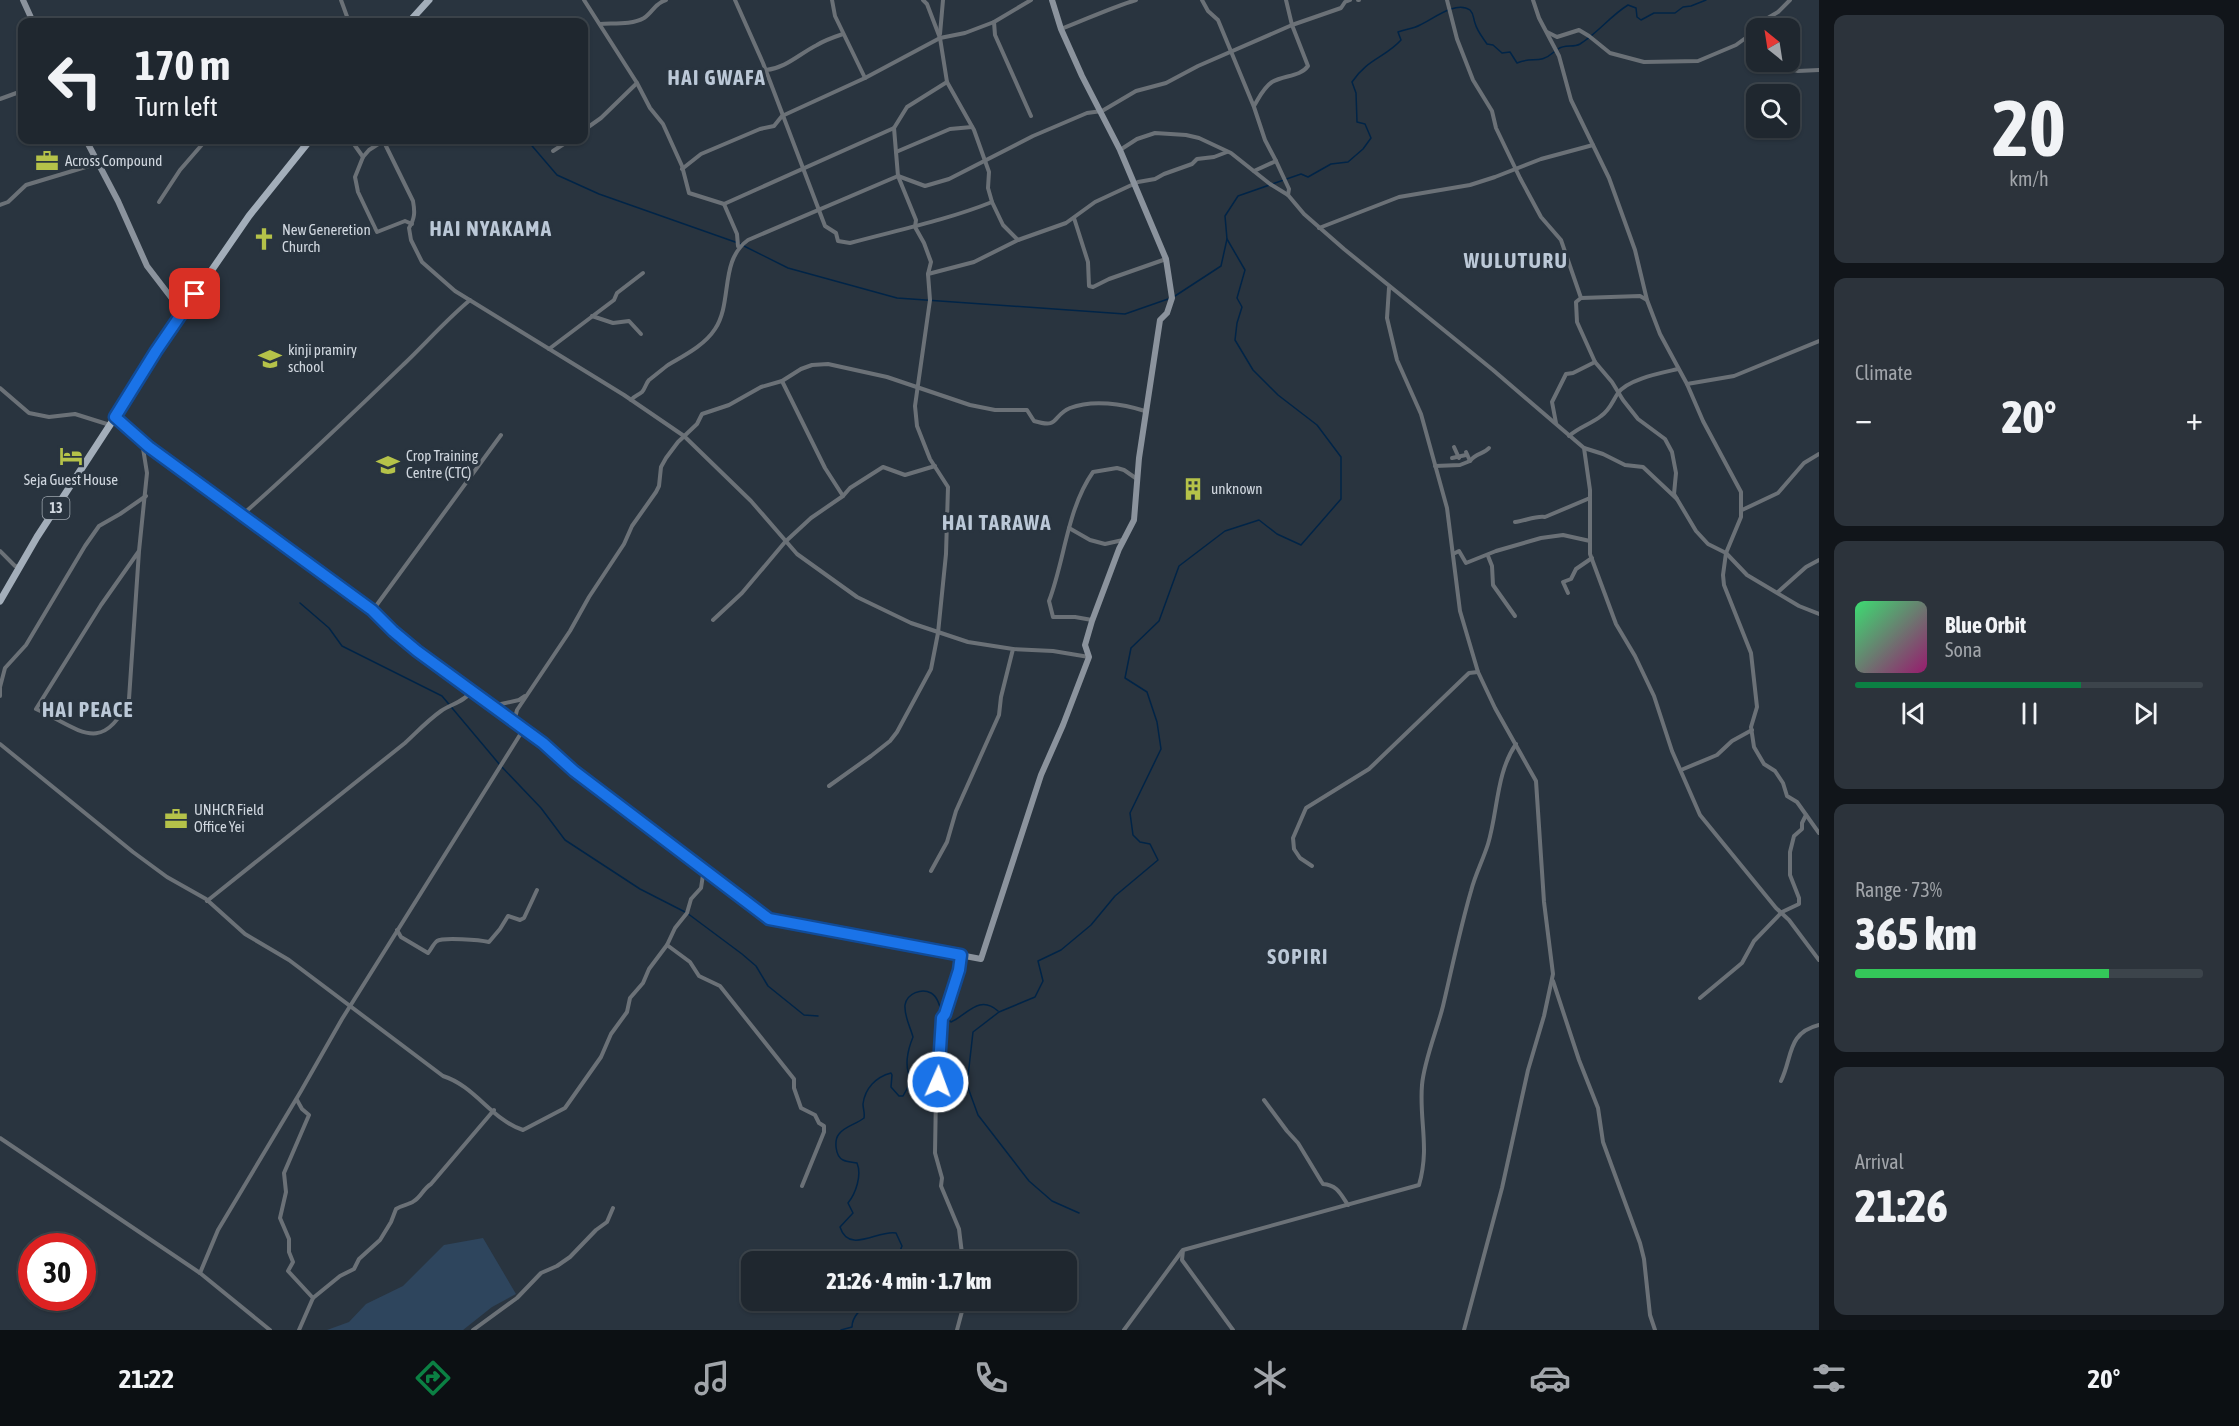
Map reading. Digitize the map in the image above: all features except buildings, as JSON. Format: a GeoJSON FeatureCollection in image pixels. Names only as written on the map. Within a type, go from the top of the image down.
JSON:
{"type":"FeatureCollection","features":[{"type":"Feature","properties":{"kind":"main road"},"geometry":{"type":"LineString","coordinates":[[413,18],[429,0]]}},
{"type":"Feature","properties":{"kind":"main road","name":"13"},"geometry":{"type":"LineString","coordinates":[[0,601],[156,351],[249,216],[307,144]]}},
{"type":"Feature","properties":{"kind":"street"},"geometry":{"type":"LineString","coordinates":[[23,0],[31,18]]}},
{"type":"Feature","properties":{"kind":"street"},"geometry":{"type":"LineString","coordinates":[[341,0],[348,18]]}},
{"type":"Feature","properties":{"kind":"street"},"geometry":{"type":"LineString","coordinates":[[584,0],[637,83],[650,108],[663,124],[689,193],[724,204],[894,128],[907,107],[947,82]]}},
{"type":"Feature","properties":{"kind":"street"},"geometry":{"type":"LineString","coordinates":[[600,24],[643,18],[659,2],[666,0]]}},
{"type":"Feature","properties":{"kind":"street"},"geometry":{"type":"LineString","coordinates":[[735,0],[766,70],[825,226],[836,233],[838,241],[850,243],[915,227],[992,202]]}},
{"type":"Feature","properties":{"kind":"street"},"geometry":{"type":"LineString","coordinates":[[832,0],[835,16],[865,78]]}},
{"type":"Feature","properties":{"kind":"street"},"geometry":{"type":"LineString","coordinates":[[923,0],[927,4],[940,38],[947,82],[972,127],[989,172],[988,188],[992,202],[1003,225],[1018,240]]}},
{"type":"Feature","properties":{"kind":"street"},"geometry":{"type":"LineString","coordinates":[[940,38],[943,0]]}},
{"type":"Feature","properties":{"kind":"street"},"geometry":{"type":"LineString","coordinates":[[682,170],[701,154],[760,129],[774,126],[782,116],[865,78],[940,38],[965,33],[994,22],[1031,0]]}},
{"type":"Feature","properties":{"kind":"street"},"geometry":{"type":"LineString","coordinates":[[115,417],[141,440],[372,610],[393,631],[769,919],[981,959],[1041,775],[1089,657],[1085,645],[1093,620],[1134,520],[1137,479],[1160,320],[1167,313],[1172,298],[1166,259],[1120,150],[1061,29],[1053,0]]}},
{"type":"Feature","properties":{"kind":"street"},"geometry":{"type":"LineString","coordinates":[[1061,29],[1136,0]]}},
{"type":"Feature","properties":{"kind":"street"},"geometry":{"type":"LineString","coordinates":[[1202,0],[1208,11],[1218,20],[1265,140],[1289,189],[1288,195]]}},
{"type":"Feature","properties":{"kind":"street"},"geometry":{"type":"LineString","coordinates":[[1254,107],[1263,90],[1273,82],[1304,72],[1308,66],[1292,25],[1286,0]]}},
{"type":"Feature","properties":{"kind":"street"},"geometry":{"type":"LineString","coordinates":[[898,176],[925,186],[950,179],[984,159],[1087,113],[1102,111],[1136,91],[1166,83],[1292,25],[1341,8],[1345,2],[1350,0]]}},
{"type":"Feature","properties":{"kind":"street"},"geometry":{"type":"LineString","coordinates":[[1533,0],[1557,53],[1571,100],[1609,178],[1635,250],[1647,300],[1660,334],[1741,492],[1741,517],[1726,553],[1723,575],[1724,585],[1751,653],[1757,707],[1752,730],[1754,747],[1764,764],[1775,771],[1783,783],[1787,796],[1797,802],[1819,832]]}},
{"type":"Feature","properties":{"kind":"street"},"geometry":{"type":"LineString","coordinates":[[1768,18],[1779,12],[1790,0]]}},
{"type":"Feature","properties":{"kind":"street"},"geometry":{"type":"LineString","coordinates":[[1448,2],[1473,80],[1492,111],[1496,128],[1542,217],[1561,240],[1581,298]]}},
{"type":"Feature","properties":{"kind":"street"},"geometry":{"type":"LineString","coordinates":[[994,22],[995,35],[1032,116]]}},
{"type":"Feature","properties":{"kind":"street"},"geometry":{"type":"LineString","coordinates":[[1546,31],[1557,37],[1579,30],[1610,53],[1644,62],[1698,61],[1736,45],[1746,38]]}},
{"type":"Feature","properties":{"kind":"street"},"geometry":{"type":"LineString","coordinates":[[766,70],[776,69],[793,61],[815,45],[843,34]]}},
{"type":"Feature","properties":{"kind":"street"},"geometry":{"type":"LineString","coordinates":[[1800,71],[1819,70]]}},
{"type":"Feature","properties":{"kind":"street"},"geometry":{"type":"LineString","coordinates":[[588,127],[601,118],[637,83]]}},
{"type":"Feature","properties":{"kind":"street"},"geometry":{"type":"LineString","coordinates":[[0,99],[18,92]]}},
{"type":"Feature","properties":{"kind":"street"},"geometry":{"type":"LineString","coordinates":[[896,152],[950,129],[972,127]]}},
{"type":"Feature","properties":{"kind":"street"},"geometry":{"type":"LineString","coordinates":[[829,786],[890,741],[931,669],[938,633],[946,554],[948,487],[921,441],[915,406],[930,300],[928,274],[931,262],[915,227],[916,220],[898,176],[894,128]]}},
{"type":"Feature","properties":{"kind":"street"},"geometry":{"type":"LineString","coordinates":[[1120,150],[1137,139],[1155,133],[1199,138],[1228,152],[1288,195],[1319,228],[1389,288],[1584,448],[1603,453],[1624,465],[1643,467],[1677,499],[1696,531],[1708,544],[1726,553],[1747,575],[1799,606],[1819,614]]}},
{"type":"Feature","properties":{"kind":"street"},"geometry":{"type":"LineString","coordinates":[[88,144],[147,266],[183,313]]}},
{"type":"Feature","properties":{"kind":"street"},"geometry":{"type":"LineString","coordinates":[[159,202],[180,170],[203,144]]}},
{"type":"Feature","properties":{"kind":"street"},"geometry":{"type":"LineString","coordinates":[[354,144],[363,157]]}},
{"type":"Feature","properties":{"kind":"street"},"geometry":{"type":"LineString","coordinates":[[377,144],[363,157],[356,170],[355,184],[377,232],[405,221],[412,224]]}},
{"type":"Feature","properties":{"kind":"street"},"geometry":{"type":"LineString","coordinates":[[385,144],[413,201],[414,219],[409,228],[411,240],[422,262],[455,291],[632,400],[684,436],[751,501],[797,554],[839,585],[867,603],[938,633],[982,646],[1053,651],[1089,657]]}},
{"type":"Feature","properties":{"kind":"street"},"geometry":{"type":"LineString","coordinates":[[553,151],[564,144]]}},
{"type":"Feature","properties":{"kind":"street"},"geometry":{"type":"LineString","coordinates":[[1319,228],[1399,197],[1470,184],[1541,159],[1594,145]]}},
{"type":"Feature","properties":{"kind":"street"},"geometry":{"type":"LineString","coordinates":[[928,274],[974,262],[1018,240],[1059,226],[1095,202],[1135,184],[1155,179],[1192,164],[1197,159],[1228,152]]}},
{"type":"Feature","properties":{"kind":"street"},"geometry":{"type":"LineString","coordinates":[[1254,171],[1276,161]]}},
{"type":"Feature","properties":{"kind":"street"},"geometry":{"type":"LineString","coordinates":[[0,205],[8,202],[26,185],[99,163]]}},
{"type":"Feature","properties":{"kind":"street"},"geometry":{"type":"LineString","coordinates":[[738,247],[748,240],[898,176]]}},
{"type":"Feature","properties":{"kind":"street"},"geometry":{"type":"LineString","coordinates":[[632,400],[635,395],[643,391],[649,380],[666,366],[675,363],[706,341],[723,317],[730,268],[738,247],[737,234],[724,204]]}},
{"type":"Feature","properties":{"kind":"street"},"geometry":{"type":"LineString","coordinates":[[1074,218],[1088,262],[1089,286],[1093,287],[1166,259]]}},
{"type":"Feature","properties":{"kind":"street"},"geometry":{"type":"LineString","coordinates":[[549,349],[614,300],[617,292],[643,273]]}},
{"type":"Feature","properties":{"kind":"street"},"geometry":{"type":"LineString","coordinates":[[1389,288],[1387,318],[1397,360],[1421,414],[1447,508],[1460,611],[1478,672],[1495,708],[1536,781],[1544,902],[1553,981],[1579,1060],[1598,1108],[1604,1142],[1640,1243],[1650,1315],[1655,1330]]}},
{"type":"Feature","properties":{"kind":"street"},"geometry":{"type":"LineString","coordinates":[[1647,300],[1640,296],[1581,298],[1576,302],[1575,315],[1596,362],[1638,419],[1665,439],[1672,452],[1676,473],[1674,492],[1677,499]]}},
{"type":"Feature","properties":{"kind":"street"},"geometry":{"type":"LineString","coordinates":[[242,515],[281,481],[406,362],[444,322],[470,300]]}},
{"type":"Feature","properties":{"kind":"street"},"geometry":{"type":"LineString","coordinates":[[592,316],[613,323],[629,321],[641,334]]}},
{"type":"Feature","properties":{"kind":"street"},"geometry":{"type":"LineString","coordinates":[[1687,384],[1734,376],[1819,341]]}},
{"type":"Feature","properties":{"kind":"street"},"geometry":{"type":"LineString","coordinates":[[1556,424],[1552,402],[1566,374],[1596,362]]}},
{"type":"Feature","properties":{"kind":"street"},"geometry":{"type":"LineString","coordinates":[[514,722],[517,710],[526,695],[570,631],[624,544],[632,526],[656,492],[661,467],[678,442],[697,424],[702,414],[729,405],[761,387],[782,381],[801,369],[812,365],[828,364],[918,386],[947,398],[995,410],[1027,410],[1034,421],[1047,425],[1052,424],[1070,408],[1097,403],[1122,405],[1146,412]]}},
{"type":"Feature","properties":{"kind":"street"},"geometry":{"type":"LineString","coordinates":[[1569,436],[1602,416],[1612,405],[1618,392],[1648,376],[1678,369]]}},
{"type":"Feature","properties":{"kind":"street"},"geometry":{"type":"LineString","coordinates":[[782,381],[825,468],[843,496]]}},
{"type":"Feature","properties":{"kind":"street"},"geometry":{"type":"LineString","coordinates":[[0,388],[30,413],[49,417],[75,414],[110,425]]}},
{"type":"Feature","properties":{"kind":"street"},"geometry":{"type":"LineString","coordinates":[[372,610],[501,435]]}},
{"type":"Feature","properties":{"kind":"street"},"geometry":{"type":"LineString","coordinates":[[139,551],[101,605],[36,709],[75,730],[86,733],[108,730],[120,718],[129,699],[139,551],[146,496],[147,473],[141,440]]}},
{"type":"Feature","properties":{"kind":"street"},"geometry":{"type":"LineString","coordinates":[[1454,447],[1459,458]]}},
{"type":"Feature","properties":{"kind":"street"},"geometry":{"type":"LineString","coordinates":[[1435,466],[1460,465],[1470,461],[1475,454],[1486,452],[1489,448]]}},
{"type":"Feature","properties":{"kind":"street"},"geometry":{"type":"LineString","coordinates":[[1584,448],[1590,498],[1592,558],[1616,624],[1635,656],[1653,696],[1700,815],[1776,908],[1782,912],[1819,960]]}},
{"type":"Feature","properties":{"kind":"street"},"geometry":{"type":"LineString","coordinates":[[1452,458],[1459,458],[1466,453],[1470,461]]}},
{"type":"Feature","properties":{"kind":"street"},"geometry":{"type":"LineString","coordinates":[[1742,510],[1778,493],[1804,463],[1819,454]]}},
{"type":"Feature","properties":{"kind":"street"},"geometry":{"type":"LineString","coordinates":[[713,620],[742,593],[785,542],[865,477],[883,467],[905,475],[935,466]]}},
{"type":"Feature","properties":{"kind":"street"},"geometry":{"type":"LineString","coordinates":[[1093,620],[1075,616],[1053,617],[1052,615],[1049,601],[1071,518],[1086,481],[1093,472],[1117,468],[1137,479]]}},
{"type":"Feature","properties":{"kind":"street"},"geometry":{"type":"LineString","coordinates":[[0,696],[5,668],[26,645],[99,526],[146,496]]}},
{"type":"Feature","properties":{"kind":"street"},"geometry":{"type":"LineString","coordinates":[[1515,522],[1531,520],[1539,516],[1545,517],[1590,498]]}},
{"type":"Feature","properties":{"kind":"street"},"geometry":{"type":"LineString","coordinates":[[1069,528],[1087,540],[1105,544],[1124,540]]}},
{"type":"Feature","properties":{"kind":"street"},"geometry":{"type":"LineString","coordinates":[[1453,554],[1459,551],[1466,563],[1496,551],[1541,538],[1563,535],[1590,541]]}},
{"type":"Feature","properties":{"kind":"street"},"geometry":{"type":"LineString","coordinates":[[0,551],[15,566],[20,567]]}},
{"type":"Feature","properties":{"kind":"street"},"geometry":{"type":"LineString","coordinates":[[1488,556],[1492,566],[1493,585],[1515,616]]}},
{"type":"Feature","properties":{"kind":"street"},"geometry":{"type":"LineString","coordinates":[[1568,592],[1563,582],[1571,579],[1576,569],[1592,558]]}},
{"type":"Feature","properties":{"kind":"street"},"geometry":{"type":"LineString","coordinates":[[1778,592],[1806,567],[1819,560]]}},
{"type":"Feature","properties":{"kind":"street"},"geometry":{"type":"LineString","coordinates":[[931,871],[947,842],[956,811],[999,715],[1013,649]]}},
{"type":"Feature","properties":{"kind":"street"},"geometry":{"type":"LineString","coordinates":[[1312,866],[1300,858],[1294,849],[1293,838],[1306,808],[1369,769],[1469,673],[1478,672]]}},
{"type":"Feature","properties":{"kind":"street"},"geometry":{"type":"LineString","coordinates":[[207,901],[405,743],[443,709],[468,696],[472,691]]}},
{"type":"Feature","properties":{"kind":"street"},"geometry":{"type":"LineString","coordinates":[[492,706],[519,700],[526,695]]}},
{"type":"Feature","properties":{"kind":"street"},"geometry":{"type":"LineString","coordinates":[[200,1273],[218,1230],[342,1019],[523,730]]}},
{"type":"Feature","properties":{"kind":"street"},"geometry":{"type":"LineString","coordinates":[[1681,770],[1717,755],[1732,741],[1752,730]]}},
{"type":"Feature","properties":{"kind":"street"},"geometry":{"type":"LineString","coordinates":[[0,744],[133,852],[207,901],[245,934],[289,960],[443,1076],[466,1089],[494,1110],[498,1116],[523,1130],[565,1108],[601,1058],[611,1034],[627,1012],[630,998],[643,983],[649,969],[687,913],[692,899],[701,888],[703,874],[707,872]]}},
{"type":"Feature","properties":{"kind":"street"},"geometry":{"type":"LineString","coordinates":[[1124,1330],[1183,1250],[1419,1185],[1424,1167],[1425,1142],[1422,1085],[1443,1006],[1455,948],[1487,844],[1503,772],[1508,756],[1516,744]]}},
{"type":"Feature","properties":{"kind":"street"},"geometry":{"type":"LineString","coordinates":[[1700,998],[1742,963],[1754,941],[1782,912],[1799,904],[1790,875],[1791,846],[1794,836],[1802,829],[1806,815]]}},
{"type":"Feature","properties":{"kind":"street"},"geometry":{"type":"LineString","coordinates":[[397,930],[401,937],[428,953],[441,939],[471,938],[489,942],[500,930],[506,917],[520,920],[524,918],[537,890]]}},
{"type":"Feature","properties":{"kind":"street"},"geometry":{"type":"LineString","coordinates":[[667,945],[690,962],[699,976],[720,986],[738,1006],[795,1079],[794,1088],[801,1108],[815,1114],[824,1126],[824,1132],[802,1186]]}},
{"type":"Feature","properties":{"kind":"street"},"geometry":{"type":"LineString","coordinates":[[961,955],[955,983],[942,1018],[938,1059],[940,1075],[936,1094],[934,1136],[935,1153],[942,1178],[941,1186],[959,1229],[962,1251]]}},
{"type":"Feature","properties":{"kind":"street"},"geometry":{"type":"LineString","coordinates":[[1464,1330],[1502,1188],[1528,1070],[1553,981]]}},
{"type":"Feature","properties":{"kind":"street"},"geometry":{"type":"LineString","coordinates":[[1781,1081],[1795,1039],[1806,1028],[1819,1025]]}},
{"type":"Feature","properties":{"kind":"street"},"geometry":{"type":"LineString","coordinates":[[296,1099],[309,1115],[284,1173],[286,1192],[280,1218],[289,1239],[289,1252],[293,1262],[288,1271],[313,1298]]}},
{"type":"Feature","properties":{"kind":"street"},"geometry":{"type":"LineString","coordinates":[[1264,1100],[1298,1143],[1320,1181],[1339,1190],[1348,1204]]}},
{"type":"Feature","properties":{"kind":"street"},"geometry":{"type":"LineString","coordinates":[[299,1330],[313,1298],[340,1276],[354,1269],[359,1259],[380,1240],[396,1209],[418,1198],[494,1110]]}},
{"type":"Feature","properties":{"kind":"street"},"geometry":{"type":"LineString","coordinates":[[0,1138],[200,1273],[270,1330]]}},
{"type":"Feature","properties":{"kind":"street"},"geometry":{"type":"LineString","coordinates":[[473,1330],[517,1298],[541,1273],[570,1257],[607,1222],[613,1208]]}},
{"type":"Feature","properties":{"kind":"street"},"geometry":{"type":"LineString","coordinates":[[1183,1250],[1182,1260],[1233,1330]]}},
{"type":"Feature","properties":{"kind":"street"},"geometry":{"type":"LineString","coordinates":[[957,1330],[962,1311]]}},
{"type":"Feature","properties":{"kind":"shaded area"},"geometry":{"type":"Polygon","coordinates":[[[483,1238],[516,1294],[492,1307],[463,1330],[327,1330],[349,1322],[366,1304],[403,1286],[444,1245],[483,1238]]]}},
{"type":"Feature","properties":{"kind":"waterway"},"geometry":{"type":"LineString","coordinates":[[1558,49],[1580,44],[1628,5],[1636,8],[1637,17],[1641,20],[1654,13],[1675,13],[1683,7],[1706,0]]}},
{"type":"Feature","properties":{"kind":"waterway"},"geometry":{"type":"LineString","coordinates":[[1175,296],[1221,266],[1227,239],[1225,216],[1238,196],[1301,174],[1308,177],[1331,164],[1348,162],[1363,149],[1371,138],[1365,124],[1357,122],[1356,93],[1352,82],[1364,68],[1401,40],[1398,32],[1458,7],[1470,10],[1477,29],[1487,44],[1493,45],[1502,53],[1510,52],[1517,63],[1544,58],[1554,52]]}},
{"type":"Feature","properties":{"kind":"waterway"},"geometry":{"type":"LineString","coordinates":[[530,144],[557,175],[599,194],[738,243],[788,268],[897,298],[1125,314],[1168,299]]}},
{"type":"Feature","properties":{"kind":"waterway"},"geometry":{"type":"LineString","coordinates":[[1079,1213],[1052,1201],[1029,1181],[978,1115],[967,1085],[973,1032],[999,1012],[1035,997],[1043,981],[1038,961],[1061,950],[1091,925],[1115,896],[1158,860],[1150,844],[1140,842],[1133,835],[1130,813],[1161,749],[1157,722],[1147,692],[1125,678],[1131,648],[1159,621],[1179,566],[1225,531],[1259,520],[1277,534],[1301,545],[1341,499],[1341,457],[1317,425],[1278,395],[1253,370],[1235,340],[1242,307],[1237,298],[1245,270],[1227,239]]}},
{"type":"Feature","properties":{"kind":"waterway"},"geometry":{"type":"LineString","coordinates":[[300,603],[329,628],[342,646],[442,696],[500,765],[541,808],[565,840],[640,889],[687,913],[756,966],[768,986],[804,1015],[818,1016]]}},
{"type":"Feature","properties":{"kind":"waterway"},"geometry":{"type":"LineString","coordinates":[[900,1251],[902,1246],[896,1233],[857,1240],[844,1235],[840,1227],[853,1213],[848,1203],[856,1189],[859,1173],[857,1163],[840,1158],[836,1140],[842,1131],[864,1118],[864,1098],[876,1080],[891,1073],[891,1087],[899,1096],[903,1096],[912,1080],[907,1064],[913,1037],[905,1009],[909,997],[919,991],[931,993],[937,1000],[942,1014]]}},
{"type":"Feature","properties":{"kind":"waterway"},"geometry":{"type":"LineString","coordinates":[[946,1017],[951,1022],[979,1005],[991,1006],[998,1011]]}},
{"type":"Feature","properties":{"kind":"waterway"},"geometry":{"type":"LineString","coordinates":[[841,1330],[852,1327],[860,1311]]}},
{"type":"Feature","properties":{"kind":"place","name":"Across Compound"},"geometry":{"type":"Point","coordinates":[47,161]}},
{"type":"Feature","properties":{"kind":"place","name":"New Generetion Church"},"geometry":{"type":"Point","coordinates":[264,239]}},
{"type":"Feature","properties":{"kind":"place","name":"kinji pramiry school"},"geometry":{"type":"Point","coordinates":[270,359]}},
{"type":"Feature","properties":{"kind":"place","name":"Seja Guest House"},"geometry":{"type":"Point","coordinates":[71,456]}},
{"type":"Feature","properties":{"kind":"place","name":"Crop Training Centre (CTC)"},"geometry":{"type":"Point","coordinates":[388,465]}},
{"type":"Feature","properties":{"kind":"place","name":"unknown"},"geometry":{"type":"Point","coordinates":[1193,489]}},
{"type":"Feature","properties":{"kind":"place","name":"UNHCR Field Office Yei"},"geometry":{"type":"Point","coordinates":[176,819]}},
{"type":"Feature","properties":{"kind":"district","name":"HAI GWAFA"},"geometry":{"type":"Point","coordinates":[717,78]}},
{"type":"Feature","properties":{"kind":"district","name":"HAI NYAKAMA"},"geometry":{"type":"Point","coordinates":[491,229]}},
{"type":"Feature","properties":{"kind":"district","name":"WULUTURU"},"geometry":{"type":"Point","coordinates":[1516,261]}},
{"type":"Feature","properties":{"kind":"district","name":"HAI TARAWA"},"geometry":{"type":"Point","coordinates":[997,523]}},
{"type":"Feature","properties":{"kind":"district","name":"HAI PEACE"},"geometry":{"type":"Point","coordinates":[88,710]}},
{"type":"Feature","properties":{"kind":"district","name":"SOPIRI"},"geometry":{"type":"Point","coordinates":[1298,957]}},
{"type":"Feature","properties":{"kind":"route"},"geometry":{"type":"LineString","coordinates":[[195,294],[115,417],[149,447],[372,610],[417,651],[543,743],[574,771],[769,919],[961,955],[955,983],[941,1020],[938,1082]]}}]}
